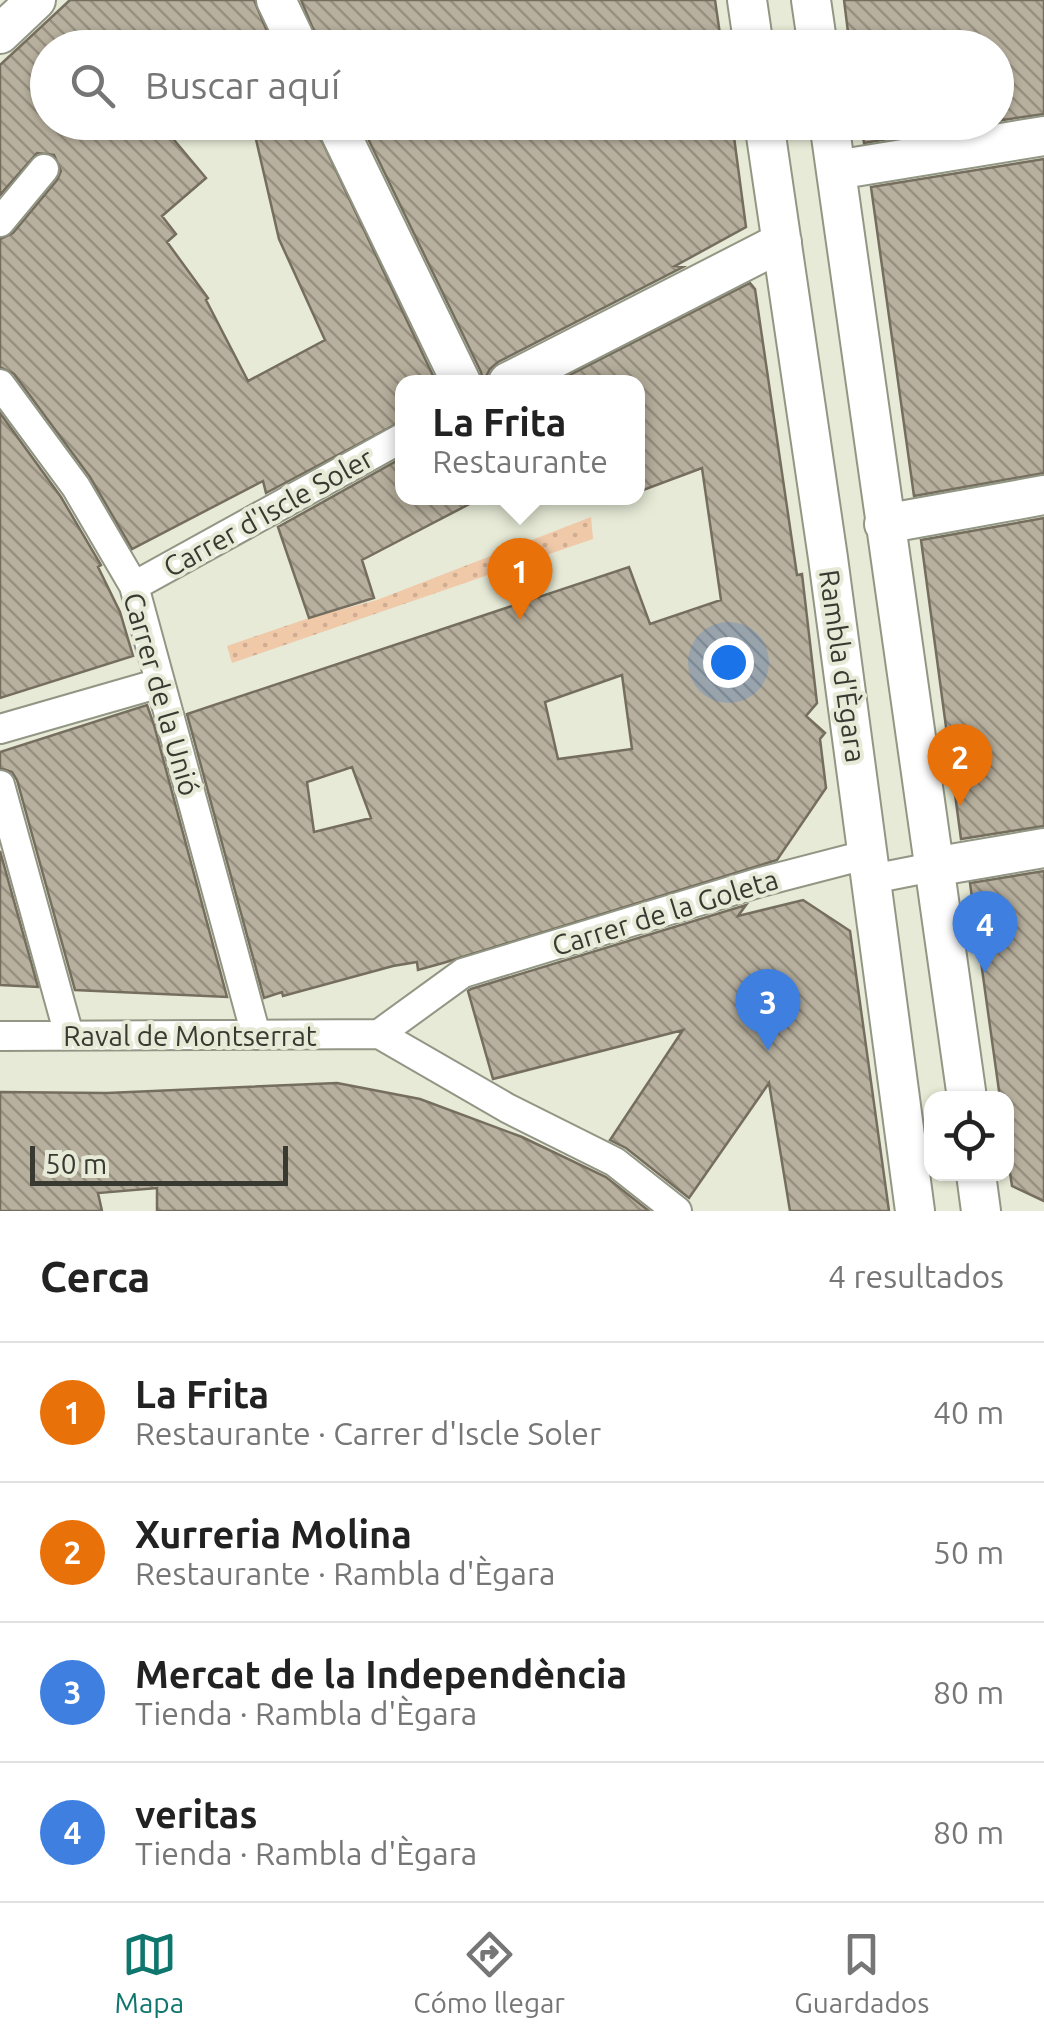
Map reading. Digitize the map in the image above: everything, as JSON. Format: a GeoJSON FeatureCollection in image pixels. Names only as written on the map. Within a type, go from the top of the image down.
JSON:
{"type":"FeatureCollection","features":[{"type":"Feature","properties":{"kind":"street"},"geometry":{"type":"LineString","coordinates":[[0,34],[36,0]]}},
{"type":"Feature","properties":{"kind":"street"},"geometry":{"type":"LineString","coordinates":[[276,0],[290,30]]}},
{"type":"Feature","properties":{"kind":"street"},"geometry":{"type":"LineString","coordinates":[[747,0],[751,30]]}},
{"type":"Feature","properties":{"kind":"street"},"geometry":{"type":"LineString","coordinates":[[811,0],[815,30]]}},
{"type":"Feature","properties":{"kind":"street"},"geometry":{"type":"LineString","coordinates":[[836,170],[1044,136]]}},
{"type":"Feature","properties":{"kind":"street"},"geometry":{"type":"LineString","coordinates":[[344,140],[458,375]]}},
{"type":"Feature","properties":{"kind":"street","name":"Rambla d'Ègara"},"geometry":{"type":"LineString","coordinates":[[767,140],[916,1211]]}},
{"type":"Feature","properties":{"kind":"street"},"geometry":{"type":"LineString","coordinates":[[832,140],[967,1091]]}},
{"type":"Feature","properties":{"kind":"street"},"geometry":{"type":"LineString","coordinates":[[0,222],[44,169]]}},
{"type":"Feature","properties":{"kind":"street"},"geometry":{"type":"LineString","coordinates":[[522,375],[782,242]]}},
{"type":"Feature","properties":{"kind":"street","name":"Carrer de la Unió"},"geometry":{"type":"LineString","coordinates":[[0,384],[76,487],[134,586],[256,1034]]}},
{"type":"Feature","properties":{"kind":"street","name":"Carrer d'Iscle Soler"},"geometry":{"type":"LineString","coordinates":[[134,586],[395,442]]}},
{"type":"Feature","properties":{"kind":"street"},"geometry":{"type":"LineString","coordinates":[[884,524],[1044,495]]}},
{"type":"Feature","properties":{"kind":"street"},"geometry":{"type":"LineString","coordinates":[[0,729],[160,683]]}},
{"type":"Feature","properties":{"kind":"street"},"geometry":{"type":"LineString","coordinates":[[0,785],[69,1035]]}},
{"type":"Feature","properties":{"kind":"street"},"geometry":{"type":"LineString","coordinates":[[933,867],[1044,848]]}},
{"type":"Feature","properties":{"kind":"street","name":"Carrer de la Goleta"},"geometry":{"type":"LineString","coordinates":[[379,1034],[463,972],[761,882],[870,866],[933,867]]}},
{"type":"Feature","properties":{"kind":"street"},"geometry":{"type":"LineString","coordinates":[[379,1034],[507,1108],[615,1162],[678,1211]]}},
{"type":"Feature","properties":{"kind":"street","name":"Raval de Montserrat"},"geometry":{"type":"LineString","coordinates":[[0,1036],[379,1034]]}},
{"type":"Feature","properties":{"kind":"street"},"geometry":{"type":"LineString","coordinates":[[977,1181],[981,1211]]}},
{"type":"Feature","properties":{"kind":"shaded area"},"geometry":{"type":"Polygon","coordinates":[[[591,517],[593,539],[232,663],[227,646],[377,600],[591,517]]]}},
{"type":"Feature","properties":{"kind":"building"},"geometry":{"type":"Polygon","coordinates":[[[70,0],[254,0],[266,30],[38,30],[70,0]]]}},
{"type":"Feature","properties":{"kind":"building"},"geometry":{"type":"Polygon","coordinates":[[[301,0],[715,0],[719,30],[314,30],[301,0]]]}},
{"type":"Feature","properties":{"kind":"building"},"geometry":{"type":"Polygon","coordinates":[[[844,0],[1044,0],[1044,114],[1014,118],[1014,30],[848,30],[844,0]]]}},
{"type":"Feature","properties":{"kind":"building"},"geometry":{"type":"Polygon","coordinates":[[[30,37],[30,140],[174,140],[206,178],[162,216],[176,234],[167,242],[208,298],[248,381],[325,340],[279,239],[256,140],[322,140],[433,375],[395,375],[395,425],[266,493],[263,481],[132,549],[90,477],[14,374],[0,367],[0,239],[13,233],[61,171],[54,155],[37,153],[0,195],[0,65],[30,37]]]}},
{"type":"Feature","properties":{"kind":"building"},"geometry":{"type":"Polygon","coordinates":[[[369,140],[734,140],[746,227],[675,266],[683,267],[498,362],[487,375],[481,372],[369,140]]]}},
{"type":"Feature","properties":{"kind":"building"},"geometry":{"type":"Polygon","coordinates":[[[1044,159],[1044,473],[914,496],[871,187],[1044,159]]]}},
{"type":"Feature","properties":{"kind":"building"},"geometry":{"type":"Polygon","coordinates":[[[750,283],[755,289],[797,575],[802,574],[817,703],[806,716],[825,733],[820,739],[826,788],[777,860],[418,970],[417,962],[393,966],[264,998],[187,714],[629,567],[650,624],[721,600],[702,468],[645,489],[645,375],[570,375],[750,283]],[[622,675],[545,702],[558,759],[632,749],[622,675]],[[352,767],[307,782],[314,832],[371,818],[352,767]]]}},
{"type":"Feature","properties":{"kind":"building"},"geometry":{"type":"Polygon","coordinates":[[[0,413],[61,497],[101,565],[98,567],[120,612],[133,656],[0,698],[0,413]]]}},
{"type":"Feature","properties":{"kind":"building"},"geometry":{"type":"Polygon","coordinates":[[[395,462],[395,505],[468,505],[362,560],[374,598],[309,618],[278,527],[395,462]]]}},
{"type":"Feature","properties":{"kind":"building"},"geometry":{"type":"Polygon","coordinates":[[[1044,518],[1044,826],[961,839],[921,540],[1044,518]]]}},
{"type":"Feature","properties":{"kind":"building"},"geometry":{"type":"Polygon","coordinates":[[[147,705],[227,997],[75,990],[17,780],[12,772],[0,768],[0,752],[147,705]]]}},
{"type":"Feature","properties":{"kind":"building"},"geometry":{"type":"Polygon","coordinates":[[[0,851],[38,987],[0,985],[0,851]]]}},
{"type":"Feature","properties":{"kind":"building"},"geometry":{"type":"Polygon","coordinates":[[[1044,871],[1044,1201],[1012,1186],[1014,1091],[999,1091],[970,883],[1044,871]]]}},
{"type":"Feature","properties":{"kind":"building"},"geometry":{"type":"Polygon","coordinates":[[[803,900],[850,931],[889,1211],[790,1211],[769,1083],[689,1198],[626,1148],[610,1140],[683,1030],[493,1079],[468,991],[471,989],[746,905],[738,916],[803,900]]]}},
{"type":"Feature","properties":{"kind":"building"},"geometry":{"type":"Polygon","coordinates":[[[337,1083],[420,1099],[522,1137],[606,1177],[649,1211],[157,1211],[157,1188],[98,1193],[102,1211],[0,1211],[0,1092],[107,1093],[337,1083]]]}},
{"type":"Feature","properties":{"kind":"place","name":"La Frita"},"geometry":{"type":"Point","coordinates":[520,620]}},
{"type":"Feature","properties":{"kind":"place","name":"Xurreria Molina"},"geometry":{"type":"Point","coordinates":[960,806]}},
{"type":"Feature","properties":{"kind":"place","name":"veritas"},"geometry":{"type":"Point","coordinates":[985,973]}},
{"type":"Feature","properties":{"kind":"place","name":"Mercat de la Independència"},"geometry":{"type":"Point","coordinates":[768,1051]}}]}
